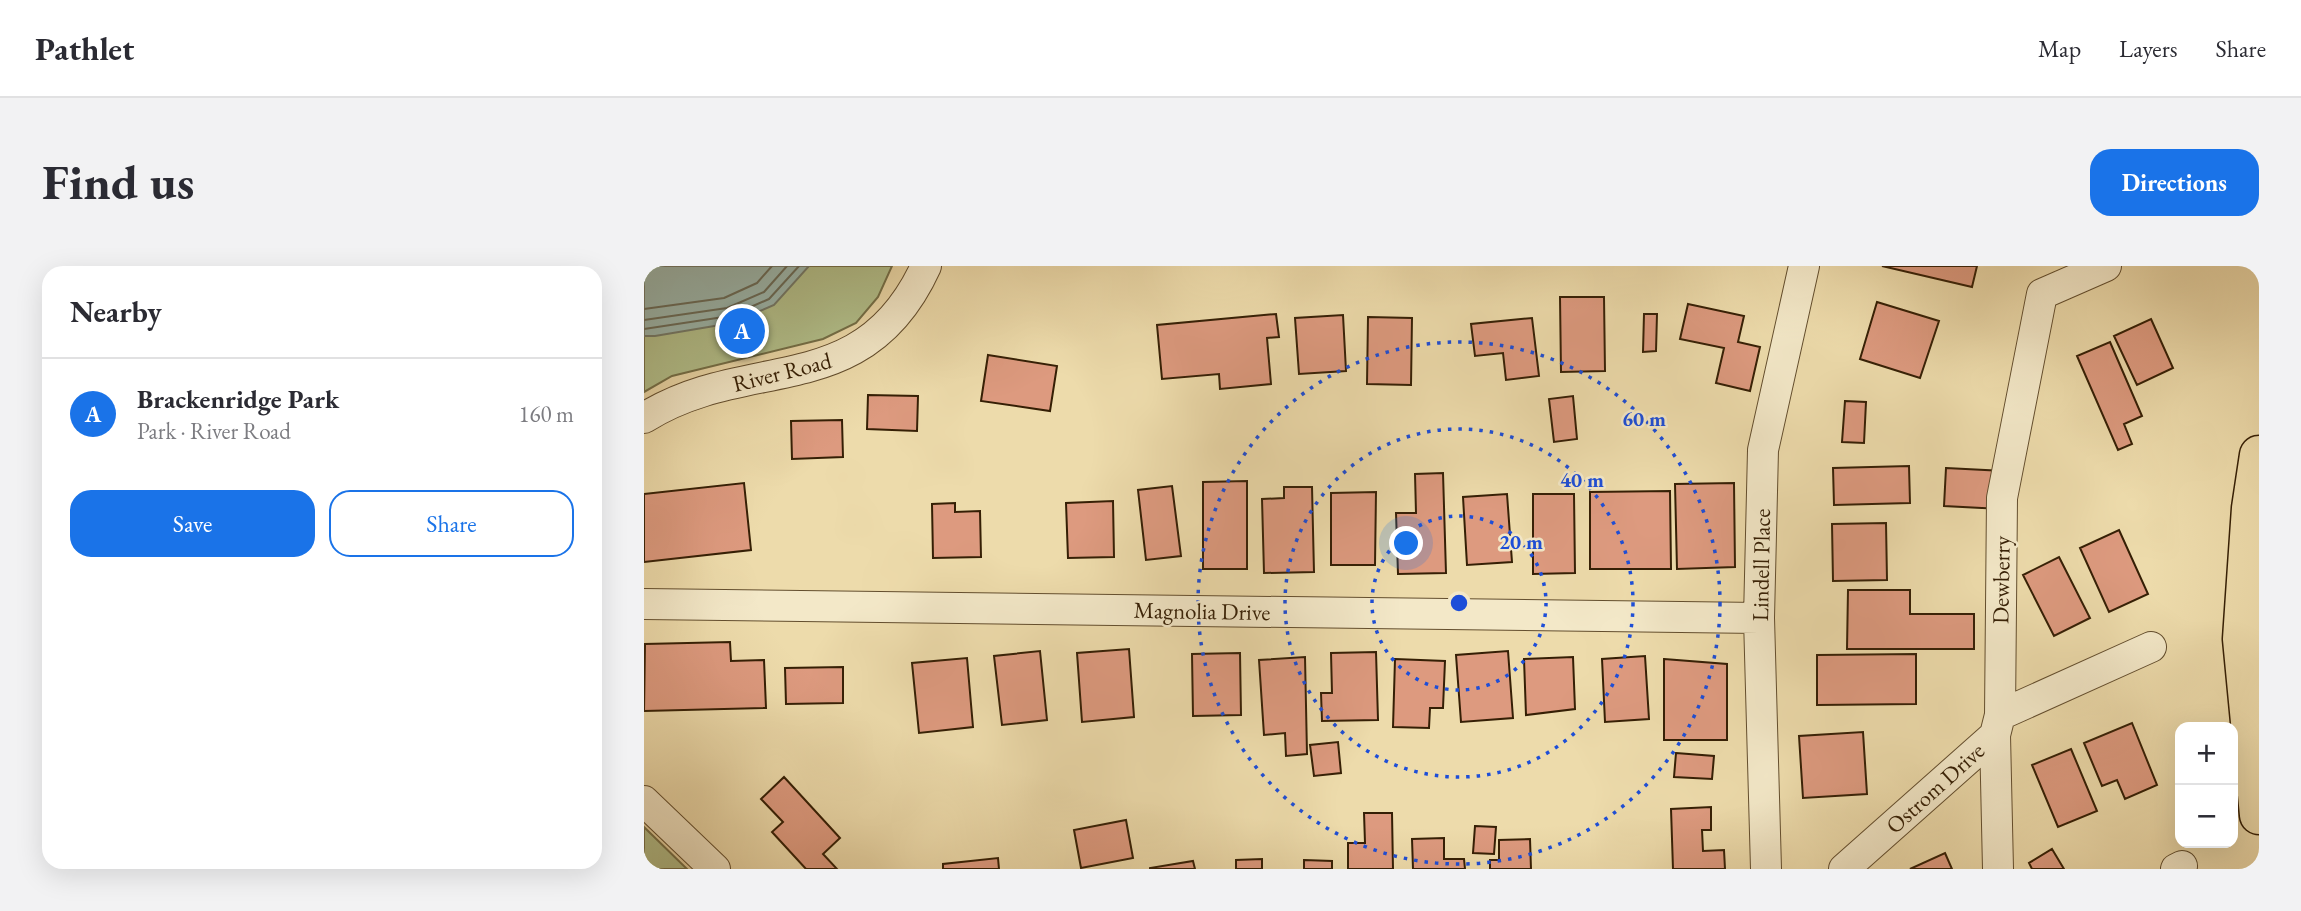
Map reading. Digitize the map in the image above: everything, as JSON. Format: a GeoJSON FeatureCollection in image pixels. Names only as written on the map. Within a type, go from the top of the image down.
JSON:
{"type":"FeatureCollection","features":[{"type":"Feature","properties":{"kind":"highway"},"geometry":{"type":"LineString","coordinates":[[2259,455],[2242,639],[2259,816]]}},
{"type":"Feature","properties":{"kind":"street","name":"River Road"},"geometry":{"type":"LineString","coordinates":[[644,418],[712,389],[836,360],[865,343],[896,317],[926,266]]}},
{"type":"Feature","properties":{"kind":"street","name":"Lindell Place"},"geometry":{"type":"LineString","coordinates":[[1766,869],[1759,618],[1763,450],[1804,266]]}},
{"type":"Feature","properties":{"kind":"street","name":"Dewberry"},"geometry":{"type":"LineString","coordinates":[[1998,869],[1997,725],[2002,498],[2042,294],[2106,266]]}},
{"type":"Feature","properties":{"kind":"street","name":"Magnolia Drive"},"geometry":{"type":"LineString","coordinates":[[644,604],[1759,618]]}},
{"type":"Feature","properties":{"kind":"street","name":"Ostrom Drive"},"geometry":{"type":"LineString","coordinates":[[1844,869],[1997,725],[2151,647]]}},
{"type":"Feature","properties":{"kind":"street"},"geometry":{"type":"LineString","coordinates":[[644,801],[715,869]]}},
{"type":"Feature","properties":{"kind":"green space"},"geometry":{"type":"Polygon","coordinates":[[[644,266],[892,266],[878,297],[856,323],[823,339],[672,376],[644,392],[644,266]]]}},
{"type":"Feature","properties":{"kind":"green space"},"geometry":{"type":"Polygon","coordinates":[[[644,827],[687,869],[644,869],[644,827]]]}},
{"type":"Feature","properties":{"kind":"water"},"geometry":{"type":"Polygon","coordinates":[[[644,266],[809,266],[774,305],[732,323],[644,336],[644,266]]]}},
{"type":"Feature","properties":{"kind":"building"},"geometry":{"type":"Polygon","coordinates":[[[1882,266],[1977,266],[1972,287],[1882,266]]]}},
{"type":"Feature","properties":{"kind":"building"},"geometry":{"type":"Polygon","coordinates":[[[1560,297],[1604,297],[1605,371],[1561,372],[1560,297]]]}},
{"type":"Feature","properties":{"kind":"building"},"geometry":{"type":"Polygon","coordinates":[[[1877,302],[1939,321],[1920,378],[1860,359],[1877,302]]]}},
{"type":"Feature","properties":{"kind":"building"},"geometry":{"type":"Polygon","coordinates":[[[1688,304],[1744,316],[1738,342],[1760,347],[1750,391],[1716,383],[1724,348],[1680,339],[1688,304]]]}},
{"type":"Feature","properties":{"kind":"building"},"geometry":{"type":"Polygon","coordinates":[[[1276,314],[1279,337],[1267,338],[1271,384],[1220,389],[1219,374],[1162,379],[1157,325],[1276,314]]]}},
{"type":"Feature","properties":{"kind":"building"},"geometry":{"type":"Polygon","coordinates":[[[1644,314],[1657,314],[1656,351],[1643,352],[1644,314]]]}},
{"type":"Feature","properties":{"kind":"building"},"geometry":{"type":"Polygon","coordinates":[[[1343,315],[1346,371],[1299,374],[1295,318],[1343,315]]]}},
{"type":"Feature","properties":{"kind":"building"},"geometry":{"type":"Polygon","coordinates":[[[1368,317],[1412,318],[1411,385],[1367,384],[1368,317]]]}},
{"type":"Feature","properties":{"kind":"building"},"geometry":{"type":"Polygon","coordinates":[[[1532,318],[1539,376],[1506,380],[1503,353],[1475,356],[1471,324],[1532,318]]]}},
{"type":"Feature","properties":{"kind":"building"},"geometry":{"type":"Polygon","coordinates":[[[2151,319],[2173,368],[2137,385],[2114,336],[2151,319]]]}},
{"type":"Feature","properties":{"kind":"building"},"geometry":{"type":"Polygon","coordinates":[[[2110,342],[2142,416],[2124,424],[2132,444],[2118,450],[2077,356],[2110,342]]]}},
{"type":"Feature","properties":{"kind":"building"},"geometry":{"type":"Polygon","coordinates":[[[988,355],[1057,366],[1050,411],[981,401],[988,355]]]}},
{"type":"Feature","properties":{"kind":"building"},"geometry":{"type":"Polygon","coordinates":[[[868,395],[918,396],[917,431],[867,429],[868,395]]]}},
{"type":"Feature","properties":{"kind":"building"},"geometry":{"type":"Polygon","coordinates":[[[1573,396],[1577,439],[1554,442],[1549,399],[1573,396]]]}},
{"type":"Feature","properties":{"kind":"building"},"geometry":{"type":"Polygon","coordinates":[[[1845,401],[1866,402],[1864,443],[1842,442],[1845,401]]]}},
{"type":"Feature","properties":{"kind":"building"},"geometry":{"type":"Polygon","coordinates":[[[842,420],[843,457],[792,459],[791,421],[842,420]]]}},
{"type":"Feature","properties":{"kind":"building"},"geometry":{"type":"Polygon","coordinates":[[[1909,466],[1910,503],[1834,505],[1833,468],[1909,466]]]}},
{"type":"Feature","properties":{"kind":"building"},"geometry":{"type":"Polygon","coordinates":[[[1946,468],[2004,471],[2001,509],[1944,506],[1946,468]]]}},
{"type":"Feature","properties":{"kind":"building"},"geometry":{"type":"Polygon","coordinates":[[[1443,473],[1446,573],[1398,574],[1396,513],[1416,513],[1415,474],[1443,473]]]}},
{"type":"Feature","properties":{"kind":"building"},"geometry":{"type":"Polygon","coordinates":[[[1247,481],[1247,569],[1203,569],[1203,482],[1247,481]]]}},
{"type":"Feature","properties":{"kind":"building"},"geometry":{"type":"Polygon","coordinates":[[[744,483],[751,550],[644,562],[644,494],[744,483]]]}},
{"type":"Feature","properties":{"kind":"building"},"geometry":{"type":"Polygon","coordinates":[[[1734,483],[1735,567],[1677,569],[1675,484],[1734,483]]]}},
{"type":"Feature","properties":{"kind":"building"},"geometry":{"type":"Polygon","coordinates":[[[1172,486],[1181,556],[1146,560],[1138,490],[1172,486]]]}},
{"type":"Feature","properties":{"kind":"building"},"geometry":{"type":"Polygon","coordinates":[[[1284,487],[1312,487],[1314,572],[1264,573],[1262,499],[1284,498],[1284,487]]]}},
{"type":"Feature","properties":{"kind":"building"},"geometry":{"type":"Polygon","coordinates":[[[1670,491],[1671,569],[1590,569],[1590,492],[1670,491]]]}},
{"type":"Feature","properties":{"kind":"building"},"geometry":{"type":"Polygon","coordinates":[[[1376,492],[1375,565],[1331,565],[1331,493],[1376,492]]]}},
{"type":"Feature","properties":{"kind":"building"},"geometry":{"type":"Polygon","coordinates":[[[1507,494],[1512,562],[1467,565],[1463,497],[1507,494]]]}},
{"type":"Feature","properties":{"kind":"building"},"geometry":{"type":"Polygon","coordinates":[[[1533,494],[1574,494],[1575,573],[1533,574],[1533,494]]]}},
{"type":"Feature","properties":{"kind":"building"},"geometry":{"type":"Polygon","coordinates":[[[1113,501],[1114,557],[1068,558],[1066,503],[1113,501]]]}},
{"type":"Feature","properties":{"kind":"building"},"geometry":{"type":"Polygon","coordinates":[[[955,503],[955,512],[980,511],[981,557],[933,558],[932,504],[955,503]]]}},
{"type":"Feature","properties":{"kind":"building"},"geometry":{"type":"Polygon","coordinates":[[[1886,523],[1887,580],[1833,581],[1832,524],[1886,523]]]}},
{"type":"Feature","properties":{"kind":"building"},"geometry":{"type":"Polygon","coordinates":[[[2119,530],[2148,594],[2109,612],[2080,548],[2119,530]]]}},
{"type":"Feature","properties":{"kind":"building"},"geometry":{"type":"Polygon","coordinates":[[[2059,557],[2090,618],[2054,636],[2023,575],[2059,557]]]}},
{"type":"Feature","properties":{"kind":"building"},"geometry":{"type":"Polygon","coordinates":[[[1848,590],[1910,590],[1910,614],[1974,614],[1974,649],[1847,649],[1848,590]]]}},
{"type":"Feature","properties":{"kind":"building"},"geometry":{"type":"Polygon","coordinates":[[[730,642],[731,661],[764,660],[766,708],[644,711],[645,644],[730,642]]]}},
{"type":"Feature","properties":{"kind":"building"},"geometry":{"type":"Polygon","coordinates":[[[1129,649],[1134,717],[1082,722],[1077,653],[1129,649]]]}},
{"type":"Feature","properties":{"kind":"building"},"geometry":{"type":"Polygon","coordinates":[[[1040,651],[1047,720],[1002,725],[994,656],[1040,651]]]}},
{"type":"Feature","properties":{"kind":"building"},"geometry":{"type":"Polygon","coordinates":[[[1508,651],[1513,718],[1461,722],[1456,655],[1508,651]]]}},
{"type":"Feature","properties":{"kind":"building"},"geometry":{"type":"Polygon","coordinates":[[[1376,652],[1378,720],[1322,721],[1321,693],[1332,693],[1331,653],[1376,652]]]}},
{"type":"Feature","properties":{"kind":"building"},"geometry":{"type":"Polygon","coordinates":[[[1240,653],[1241,715],[1193,716],[1192,654],[1240,653]]]}},
{"type":"Feature","properties":{"kind":"building"},"geometry":{"type":"Polygon","coordinates":[[[1916,654],[1916,704],[1817,705],[1817,655],[1916,654]]]}},
{"type":"Feature","properties":{"kind":"building"},"geometry":{"type":"Polygon","coordinates":[[[1645,656],[1649,719],[1605,722],[1602,659],[1645,656]]]}},
{"type":"Feature","properties":{"kind":"building"},"geometry":{"type":"Polygon","coordinates":[[[1305,657],[1307,754],[1286,756],[1285,733],[1264,735],[1259,660],[1305,657]]]}},
{"type":"Feature","properties":{"kind":"building"},"geometry":{"type":"Polygon","coordinates":[[[1573,657],[1575,709],[1526,715],[1524,659],[1573,657]]]}},
{"type":"Feature","properties":{"kind":"building"},"geometry":{"type":"Polygon","coordinates":[[[967,658],[973,727],[919,733],[912,663],[967,658]]]}},
{"type":"Feature","properties":{"kind":"building"},"geometry":{"type":"Polygon","coordinates":[[[1395,659],[1445,661],[1443,708],[1430,708],[1429,728],[1393,727],[1395,659]]]}},
{"type":"Feature","properties":{"kind":"building"},"geometry":{"type":"Polygon","coordinates":[[[1664,659],[1727,664],[1727,740],[1664,740],[1664,659]]]}},
{"type":"Feature","properties":{"kind":"building"},"geometry":{"type":"Polygon","coordinates":[[[843,667],[843,703],[786,704],[785,668],[843,667]]]}},
{"type":"Feature","properties":{"kind":"building"},"geometry":{"type":"Polygon","coordinates":[[[2132,723],[2157,785],[2125,799],[2117,780],[2102,786],[2084,743],[2132,723]]]}},
{"type":"Feature","properties":{"kind":"building"},"geometry":{"type":"Polygon","coordinates":[[[1863,732],[1867,794],[1803,798],[1799,736],[1863,732]]]}},
{"type":"Feature","properties":{"kind":"building"},"geometry":{"type":"Polygon","coordinates":[[[1338,742],[1341,773],[1314,776],[1310,745],[1338,742]]]}},
{"type":"Feature","properties":{"kind":"building"},"geometry":{"type":"Polygon","coordinates":[[[2071,749],[2097,811],[2058,827],[2032,765],[2071,749]]]}},
{"type":"Feature","properties":{"kind":"building"},"geometry":{"type":"Polygon","coordinates":[[[1676,753],[1714,756],[1712,779],[1674,777],[1676,753]]]}},
{"type":"Feature","properties":{"kind":"building"},"geometry":{"type":"Polygon","coordinates":[[[784,777],[840,838],[823,854],[837,869],[806,869],[772,832],[783,822],[761,799],[784,777]]]}},
{"type":"Feature","properties":{"kind":"building"},"geometry":{"type":"Polygon","coordinates":[[[1711,807],[1711,830],[1702,830],[1703,851],[1724,850],[1725,869],[1673,869],[1671,809],[1711,807]]]}},
{"type":"Feature","properties":{"kind":"building"},"geometry":{"type":"Polygon","coordinates":[[[1364,813],[1392,813],[1393,869],[1348,869],[1348,843],[1365,843],[1364,813]]]}},
{"type":"Feature","properties":{"kind":"building"},"geometry":{"type":"Polygon","coordinates":[[[1126,820],[1133,858],[1081,868],[1074,830],[1126,820]]]}},
{"type":"Feature","properties":{"kind":"building"},"geometry":{"type":"Polygon","coordinates":[[[1475,826],[1496,827],[1494,854],[1473,853],[1475,826]]]}},
{"type":"Feature","properties":{"kind":"building"},"geometry":{"type":"Polygon","coordinates":[[[1444,838],[1444,859],[1464,859],[1465,869],[1413,869],[1412,839],[1444,838]]]}},
{"type":"Feature","properties":{"kind":"building"},"geometry":{"type":"Polygon","coordinates":[[[1530,839],[1531,869],[1490,869],[1490,860],[1499,860],[1499,840],[1530,839]]]}},
{"type":"Feature","properties":{"kind":"building"},"geometry":{"type":"Polygon","coordinates":[[[2052,849],[2064,869],[2032,869],[2029,863],[2052,849]]]}},
{"type":"Feature","properties":{"kind":"building"},"geometry":{"type":"Polygon","coordinates":[[[1945,853],[1952,869],[1910,869],[1945,853]]]}},
{"type":"Feature","properties":{"kind":"building"},"geometry":{"type":"Polygon","coordinates":[[[998,858],[999,869],[943,869],[943,864],[998,858]]]}},
{"type":"Feature","properties":{"kind":"building"},"geometry":{"type":"Polygon","coordinates":[[[1262,859],[1262,869],[1236,869],[1236,860],[1262,859]]]}},
{"type":"Feature","properties":{"kind":"building"},"geometry":{"type":"Polygon","coordinates":[[[1304,860],[1332,861],[1332,869],[1304,869],[1304,860]]]}},
{"type":"Feature","properties":{"kind":"building"},"geometry":{"type":"Polygon","coordinates":[[[1193,861],[1195,869],[1150,869],[1150,868],[1193,861]]]}},
{"type":"Feature","properties":{"kind":"place","name":"Brackenridge Park"},"geometry":{"type":"Point","coordinates":[742,331]}}]}
